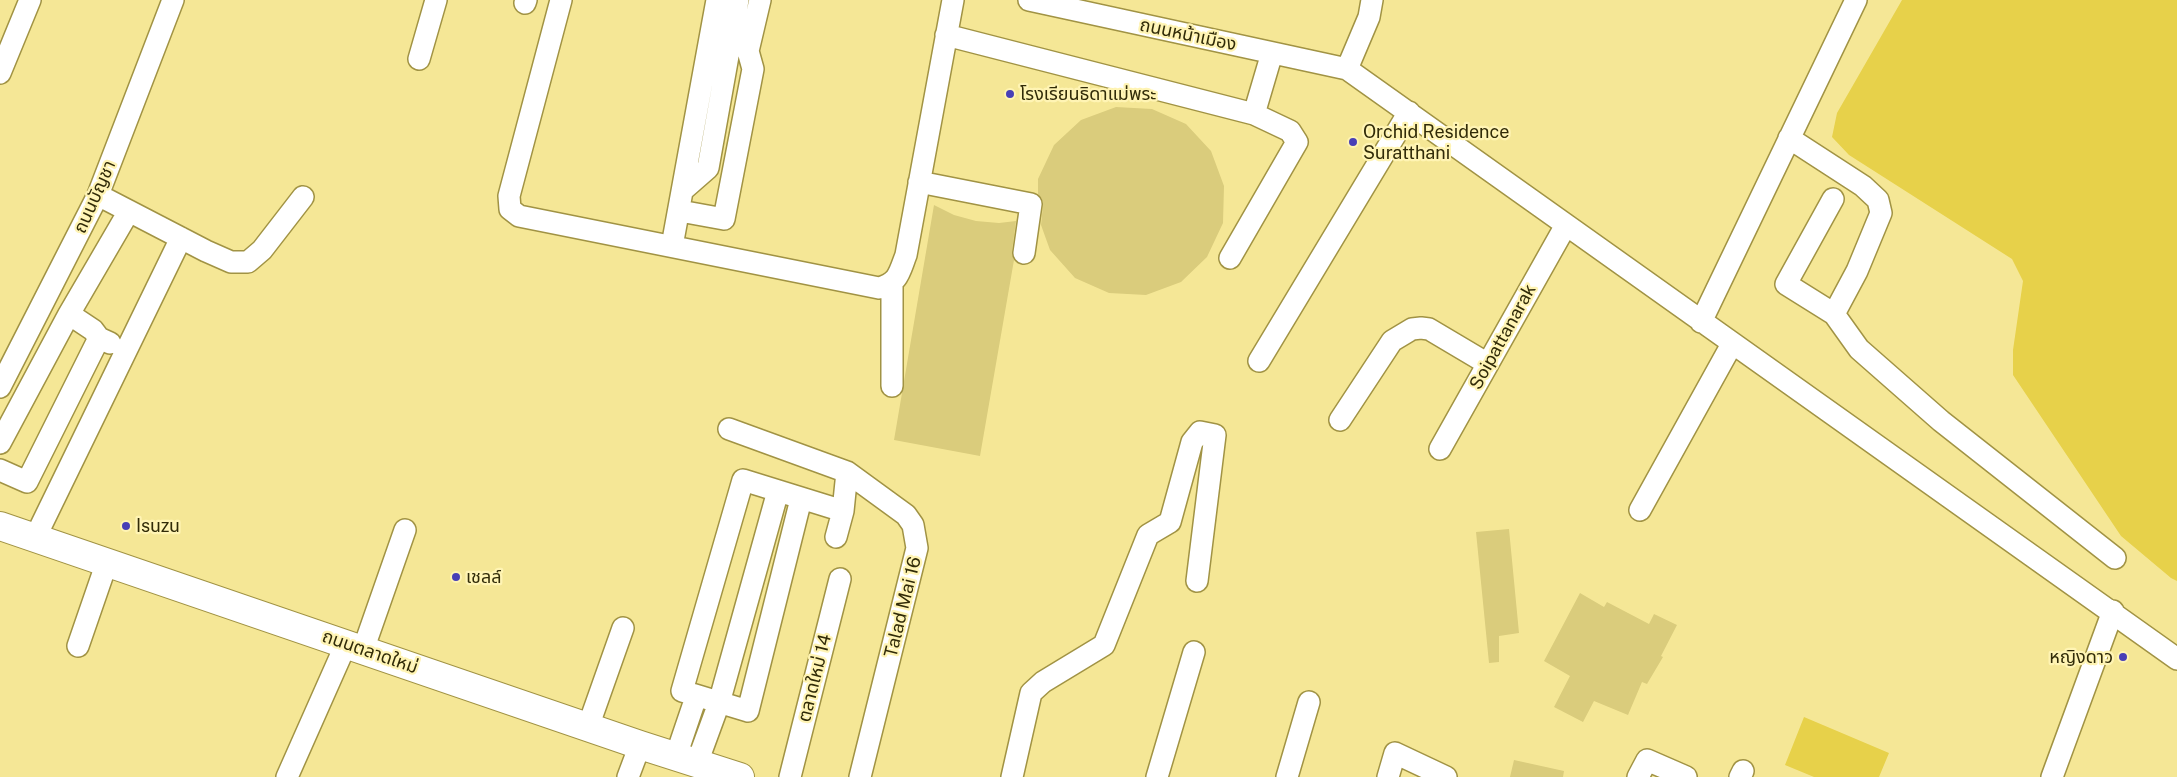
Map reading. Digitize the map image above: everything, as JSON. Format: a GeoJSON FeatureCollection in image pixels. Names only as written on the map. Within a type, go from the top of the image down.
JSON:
{"type":"FeatureCollection","features":[{"type":"Feature","properties":{"kind":"main road","name":"ถนนตลาดใหม่"},"geometry":{"type":"LineString","coordinates":[[0,526],[640,745],[740,777]]}},
{"type":"Feature","properties":{"kind":"street"},"geometry":{"type":"LineString","coordinates":[[0,73],[30,0]]}},
{"type":"Feature","properties":{"kind":"street","name":"ถนนบัญชา"},"geometry":{"type":"LineString","coordinates":[[0,387],[98,195],[173,0]]}},
{"type":"Feature","properties":{"kind":"street"},"geometry":{"type":"LineString","coordinates":[[419,59],[436,0]]}},
{"type":"Feature","properties":{"kind":"street"},"geometry":{"type":"LineString","coordinates":[[561,0],[509,196],[510,209],[519,216],[879,288],[892,284]]}},
{"type":"Feature","properties":{"kind":"street"},"geometry":{"type":"LineString","coordinates":[[672,246],[684,189],[717,0]]}},
{"type":"Feature","properties":{"kind":"street"},"geometry":{"type":"LineString","coordinates":[[684,189],[708,168],[738,0]]}},
{"type":"Feature","properties":{"kind":"street"},"geometry":{"type":"LineString","coordinates":[[753,69],[748,51],[760,0]]}},
{"type":"Feature","properties":{"kind":"street"},"geometry":{"type":"LineString","coordinates":[[680,210],[724,219],[753,69],[762,57],[774,0]]}},
{"type":"Feature","properties":{"kind":"street"},"geometry":{"type":"LineString","coordinates":[[892,386],[892,284],[899,274],[906,255],[953,0]]}},
{"type":"Feature","properties":{"kind":"street","name":"ถนนหน้าเมือง"},"geometry":{"type":"LineString","coordinates":[[1029,0],[1347,69]]}},
{"type":"Feature","properties":{"kind":"street"},"geometry":{"type":"LineString","coordinates":[[1372,0],[1369,17],[1347,69],[2177,659]]}},
{"type":"Feature","properties":{"kind":"street"},"geometry":{"type":"LineString","coordinates":[[1701,322],[1856,0]]}},
{"type":"Feature","properties":{"kind":"street"},"geometry":{"type":"LineString","coordinates":[[946,35],[1254,114],[1290,131],[1297,142],[1230,258]]}},
{"type":"Feature","properties":{"kind":"street"},"geometry":{"type":"LineString","coordinates":[[1254,114],[1272,53]]}},
{"type":"Feature","properties":{"kind":"street"},"geometry":{"type":"LineString","coordinates":[[1259,361],[1409,112]]}},
{"type":"Feature","properties":{"kind":"street"},"geometry":{"type":"LineString","coordinates":[[1789,138],[1863,186],[1878,200],[1881,213],[1857,271],[1834,314]]}},
{"type":"Feature","properties":{"kind":"street"},"geometry":{"type":"LineString","coordinates":[[919,182],[1031,204],[1024,253]]}},
{"type":"Feature","properties":{"kind":"street"},"geometry":{"type":"LineString","coordinates":[[98,195],[231,262],[248,262],[262,250],[303,197]]}},
{"type":"Feature","properties":{"kind":"street"},"geometry":{"type":"LineString","coordinates":[[1833,199],[1786,284],[1834,314],[1859,349],[1940,421],[2115,558]]}},
{"type":"Feature","properties":{"kind":"street"},"geometry":{"type":"LineString","coordinates":[[0,443],[69,314],[129,210]]}},
{"type":"Feature","properties":{"kind":"street","name":"Soipattanarak"},"geometry":{"type":"LineString","coordinates":[[1440,449],[1566,225]]}},
{"type":"Feature","properties":{"kind":"street"},"geometry":{"type":"LineString","coordinates":[[35,538],[181,238]]}},
{"type":"Feature","properties":{"kind":"street"},"geometry":{"type":"LineString","coordinates":[[69,314],[94,330],[99,338],[126,350]]}},
{"type":"Feature","properties":{"kind":"street"},"geometry":{"type":"LineString","coordinates":[[1340,420],[1392,341],[1412,330],[1429,329],[1488,364]]}},
{"type":"Feature","properties":{"kind":"street"},"geometry":{"type":"LineString","coordinates":[[0,470],[27,482],[99,338]]}},
{"type":"Feature","properties":{"kind":"street"},"geometry":{"type":"LineString","coordinates":[[1640,510],[1732,344]]}},
{"type":"Feature","properties":{"kind":"street","name":"Talad Mai 16"},"geometry":{"type":"LineString","coordinates":[[729,429],[847,472],[906,515],[914,525],[918,548],[860,777]]}},
{"type":"Feature","properties":{"kind":"street"},"geometry":{"type":"LineString","coordinates":[[1012,777],[1031,693],[1043,682],[1104,645],[1148,536],[1170,522],[1192,442],[1200,432],[1215,435],[1197,581]]}},
{"type":"Feature","properties":{"kind":"street"},"geometry":{"type":"LineString","coordinates":[[836,537],[843,511],[847,472]]}},
{"type":"Feature","properties":{"kind":"street"},"geometry":{"type":"LineString","coordinates":[[801,499],[748,711],[696,697],[682,691],[743,480],[843,511]]}},
{"type":"Feature","properties":{"kind":"street"},"geometry":{"type":"LineString","coordinates":[[686,760],[719,703],[778,491]]}},
{"type":"Feature","properties":{"kind":"street"},"geometry":{"type":"LineString","coordinates":[[287,777],[354,647],[405,530]]}},
{"type":"Feature","properties":{"kind":"street"},"geometry":{"type":"LineString","coordinates":[[78,646],[107,562]]}},
{"type":"Feature","properties":{"kind":"street","name":"ตลาดใหม่ 14"},"geometry":{"type":"LineString","coordinates":[[790,777],[840,579]]}},
{"type":"Feature","properties":{"kind":"street"},"geometry":{"type":"LineString","coordinates":[[2052,777],[2112,611]]}},
{"type":"Feature","properties":{"kind":"street"},"geometry":{"type":"LineString","coordinates":[[588,727],[622,628]]}},
{"type":"Feature","properties":{"kind":"street"},"geometry":{"type":"LineString","coordinates":[[1157,777],[1194,652]]}},
{"type":"Feature","properties":{"kind":"street"},"geometry":{"type":"LineString","coordinates":[[686,760],[696,697]]}},
{"type":"Feature","properties":{"kind":"street"},"geometry":{"type":"LineString","coordinates":[[1287,777],[1309,702]]}},
{"type":"Feature","properties":{"kind":"street"},"geometry":{"type":"LineString","coordinates":[[628,777],[640,745]]}},
{"type":"Feature","properties":{"kind":"street"},"geometry":{"type":"LineString","coordinates":[[1388,777],[1395,753],[1446,777]]}},
{"type":"Feature","properties":{"kind":"street"},"geometry":{"type":"LineString","coordinates":[[1638,777],[1647,760],[1686,777]]}},
{"type":"Feature","properties":{"kind":"shaded area"},"geometry":{"type":"Polygon","coordinates":[[[1902,0],[2177,0],[2177,581],[2121,536],[2013,375],[2013,350],[2023,281],[2012,259],[1849,155],[1832,137],[1837,113],[1902,0]]]}},
{"type":"Feature","properties":{"kind":"shaded area"},"geometry":{"type":"Polygon","coordinates":[[[1804,717],[1889,753],[1879,777],[1814,777],[1785,765],[1804,717]]]}},
{"type":"Feature","properties":{"kind":"building"},"geometry":{"type":"Polygon","coordinates":[[[1116,107],[1152,109],[1186,124],[1211,151],[1224,186],[1223,223],[1207,257],[1181,282],[1146,295],[1109,293],[1075,278],[1050,250],[1041,225],[1043,205],[1042,199],[1038,194],[1038,179],[1054,145],[1081,120],[1116,107]]]}},
{"type":"Feature","properties":{"kind":"building"},"geometry":{"type":"Polygon","coordinates":[[[934,205],[954,215],[976,221],[999,223],[1016,221],[1012,251],[1014,260],[980,456],[894,440],[934,205]]]}},
{"type":"Feature","properties":{"kind":"building"},"geometry":{"type":"Polygon","coordinates":[[[1509,529],[1519,633],[1499,636],[1499,662],[1489,663],[1476,532],[1509,529]]]}},
{"type":"Feature","properties":{"kind":"building"},"geometry":{"type":"Polygon","coordinates":[[[1580,593],[1604,607],[1607,602],[1649,624],[1654,614],[1677,625],[1661,656],[1663,657],[1647,684],[1642,682],[1628,715],[1594,701],[1583,722],[1554,707],[1570,676],[1544,661],[1580,593]]]}},
{"type":"Feature","properties":{"kind":"building"},"geometry":{"type":"Polygon","coordinates":[[[1514,760],[1564,771],[1563,777],[1510,777],[1514,760]]]}},
{"type":"Feature","properties":{"kind":"place","name":"โรงเรียนธิดาแม่พระ"},"geometry":{"type":"Point","coordinates":[1010,94]}},
{"type":"Feature","properties":{"kind":"place","name":"Orchid Residence Suratthani"},"geometry":{"type":"Point","coordinates":[1353,142]}},
{"type":"Feature","properties":{"kind":"place","name":"Isuzu"},"geometry":{"type":"Point","coordinates":[126,526]}},
{"type":"Feature","properties":{"kind":"place","name":"เชลล์"},"geometry":{"type":"Point","coordinates":[456,577]}},
{"type":"Feature","properties":{"kind":"place","name":"หญิงดาว"},"geometry":{"type":"Point","coordinates":[2123,657]}}]}
